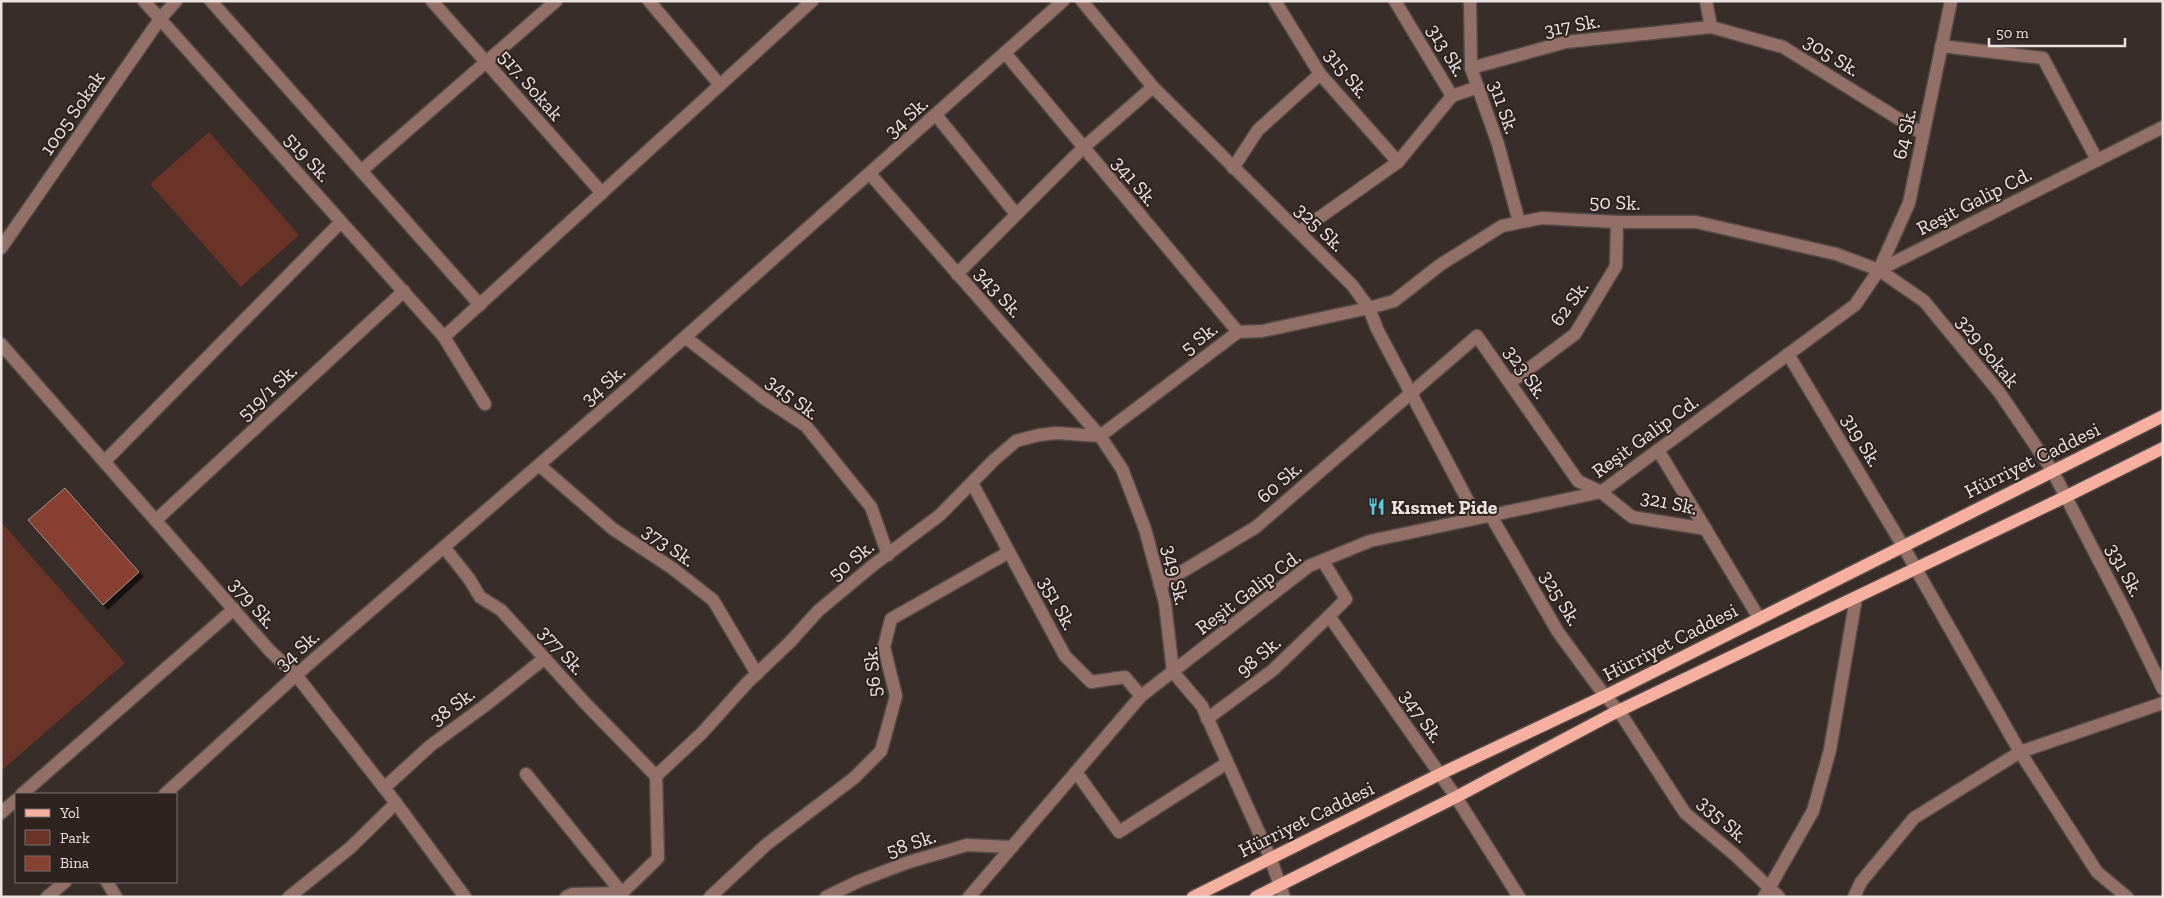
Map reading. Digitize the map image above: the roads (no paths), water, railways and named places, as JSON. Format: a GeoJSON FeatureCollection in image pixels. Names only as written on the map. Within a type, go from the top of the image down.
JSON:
{"type":"FeatureCollection","features":[{"type":"Feature","properties":{"kind":"main road","name":"Hürriyet Caddesi"},"geometry":{"type":"LineString","coordinates":[[1193,897],[1440,774],[1605,696],[2052,470],[2163,416]]}},
{"type":"Feature","properties":{"kind":"main road","name":"Hürriyet Caddesi"},"geometry":{"type":"LineString","coordinates":[[1256,897],[1282,890],[1619,711],[2163,448]]}},
{"type":"Feature","properties":{"kind":"street","name":"519 Sk."},"geometry":{"type":"LineString","coordinates":[[144,1],[444,337],[485,404]]}},
{"type":"Feature","properties":{"kind":"street","name":"1005 Sokak"},"geometry":{"type":"LineString","coordinates":[[1,248],[160,19],[176,1]]}},
{"type":"Feature","properties":{"kind":"street","name":"519 Sk."},"geometry":{"type":"LineString","coordinates":[[211,1],[480,305]]}},
{"type":"Feature","properties":{"kind":"street","name":"517. Sokak"},"geometry":{"type":"LineString","coordinates":[[432,1],[602,193]]}},
{"type":"Feature","properties":{"kind":"street"},"geometry":{"type":"LineString","coordinates":[[361,171],[556,1]]}},
{"type":"Feature","properties":{"kind":"street"},"geometry":{"type":"LineString","coordinates":[[649,1],[720,85]]}},
{"type":"Feature","properties":{"kind":"street"},"geometry":{"type":"LineString","coordinates":[[444,337],[812,1]]}},
{"type":"Feature","properties":{"kind":"street","name":"34 Sk."},"geometry":{"type":"LineString","coordinates":[[166,793],[296,675],[685,337],[1063,1]]}},
{"type":"Feature","properties":{"kind":"street","name":"325 Sk."},"geometry":{"type":"LineString","coordinates":[[1082,1],[1152,87],[1352,284],[1369,308],[1377,329],[1477,518]]}},
{"type":"Feature","properties":{"kind":"street","name":"315 Sk."},"geometry":{"type":"LineString","coordinates":[[1275,1],[1320,74],[1398,162]]}},
{"type":"Feature","properties":{"kind":"street","name":"313 Sk."},"geometry":{"type":"LineString","coordinates":[[1395,1],[1452,96],[1478,87]]}},
{"type":"Feature","properties":{"kind":"street","name":"311 Sk."},"geometry":{"type":"LineString","coordinates":[[1470,1],[1471,68],[1498,144],[1519,222]]}},
{"type":"Feature","properties":{"kind":"street"},"geometry":{"type":"LineString","coordinates":[[1706,1],[1711,26]]}},
{"type":"Feature","properties":{"kind":"street","name":"64 Sk."},"geometry":{"type":"LineString","coordinates":[[1879,270],[1909,203],[1951,1]]}},
{"type":"Feature","properties":{"kind":"street","name":"317 Sk."},"geometry":{"type":"LineString","coordinates":[[1471,68],[1566,42],[1711,26]]}},
{"type":"Feature","properties":{"kind":"street","name":"305 Sk."},"geometry":{"type":"LineString","coordinates":[[1711,26],[1783,46],[1923,134]]}},
{"type":"Feature","properties":{"kind":"street"},"geometry":{"type":"LineString","coordinates":[[1941,46],[2043,58],[2097,160]]}},
{"type":"Feature","properties":{"kind":"street","name":"341 Sk."},"geometry":{"type":"LineString","coordinates":[[1005,53],[1238,332]]}},
{"type":"Feature","properties":{"kind":"street"},"geometry":{"type":"LineString","coordinates":[[1233,168],[1258,130],[1320,74]]}},
{"type":"Feature","properties":{"kind":"street"},"geometry":{"type":"LineString","coordinates":[[957,274],[1083,148],[1152,87]]}},
{"type":"Feature","properties":{"kind":"street"},"geometry":{"type":"LineString","coordinates":[[1299,232],[1398,162],[1452,96]]}},
{"type":"Feature","properties":{"kind":"street"},"geometry":{"type":"LineString","coordinates":[[936,115],[1016,214]]}},
{"type":"Feature","properties":{"kind":"street","name":"Reşit Galip Cd."},"geometry":{"type":"LineString","coordinates":[[969,897],[1142,696],[1309,566],[1370,541],[1601,492],[1855,305],[1879,270],[2163,127]]}},
{"type":"Feature","properties":{"kind":"street","name":"343 Sk."},"geometry":{"type":"LineString","coordinates":[[870,174],[1100,436]]}},
{"type":"Feature","properties":{"kind":"street","name":"50 Sk."},"geometry":{"type":"LineString","coordinates":[[1369,308],[1394,300],[1440,264],[1502,226],[1542,218],[1616,222],[1696,222],[1836,254],[1879,270]]}},
{"type":"Feature","properties":{"kind":"street"},"geometry":{"type":"LineString","coordinates":[[104,461],[341,222]]}},
{"type":"Feature","properties":{"kind":"street","name":"62 Sk."},"geometry":{"type":"LineString","coordinates":[[1510,382],[1575,334],[1616,266],[1616,222]]}},
{"type":"Feature","properties":{"kind":"street","name":"329 Sokak"},"geometry":{"type":"LineString","coordinates":[[1879,270],[1924,300],[1999,392],[2052,470],[2065,497]]}},
{"type":"Feature","properties":{"kind":"street","name":"519/1 Sk."},"geometry":{"type":"LineString","coordinates":[[156,520],[404,292]]}},
{"type":"Feature","properties":{"kind":"street","name":"5 Sk."},"geometry":{"type":"LineString","coordinates":[[1100,436],[1238,332],[1262,331],[1369,308]]}},
{"type":"Feature","properties":{"kind":"street","name":"323 Sk."},"geometry":{"type":"LineString","coordinates":[[1411,393],[1477,336],[1578,481],[1601,492]]}},
{"type":"Feature","properties":{"kind":"street","name":"345 Sk."},"geometry":{"type":"LineString","coordinates":[[685,337],[765,399],[806,426],[871,507],[888,555]]}},
{"type":"Feature","properties":{"kind":"street","name":"379 Sk."},"geometry":{"type":"LineString","coordinates":[[1,344],[270,651],[296,675],[396,803],[465,897]]}},
{"type":"Feature","properties":{"kind":"street","name":"319 Sk."},"geometry":{"type":"LineString","coordinates":[[1788,354],[1903,546],[2020,752],[2096,872],[2127,897]]}},
{"type":"Feature","properties":{"kind":"street","name":"60 Sk."},"geometry":{"type":"LineString","coordinates":[[1160,585],[1256,527],[1411,393]]}},
{"type":"Feature","properties":{"kind":"street","name":"50 Sk."},"geometry":{"type":"LineString","coordinates":[[656,776],[702,733],[818,611],[940,515],[1016,441],[1056,433],[1100,436]]}},
{"type":"Feature","properties":{"kind":"street","name":"349 Sk."},"geometry":{"type":"LineString","coordinates":[[1100,436],[1122,469],[1146,529],[1165,603],[1173,672]]}},
{"type":"Feature","properties":{"kind":"street","name":"321 Sk."},"geometry":{"type":"LineString","coordinates":[[1658,450],[1759,618]]}},
{"type":"Feature","properties":{"kind":"street","name":"373 Sk."},"geometry":{"type":"LineString","coordinates":[[539,465],[613,529],[672,568],[713,600],[757,674]]}},
{"type":"Feature","properties":{"kind":"street","name":"351 Sk."},"geometry":{"type":"LineString","coordinates":[[972,483],[1065,656],[1091,682],[1125,677],[1142,696]]}},
{"type":"Feature","properties":{"kind":"street","name":"321 Sk."},"geometry":{"type":"LineString","coordinates":[[1601,492],[1632,516],[1706,529]]}},
{"type":"Feature","properties":{"kind":"street","name":"331 Sk."},"geometry":{"type":"LineString","coordinates":[[2065,497],[2126,613],[2163,689]]}},
{"type":"Feature","properties":{"kind":"street","name":"325 Sk."},"geometry":{"type":"LineString","coordinates":[[1491,516],[1558,632],[1605,696],[1619,711]]}},
{"type":"Feature","properties":{"kind":"street","name":"377 Sk."},"geometry":{"type":"LineString","coordinates":[[444,547],[480,596],[501,610],[585,703],[656,776]]}},
{"type":"Feature","properties":{"kind":"street","name":"56 Sk."},"geometry":{"type":"LineString","coordinates":[[710,897],[767,844],[854,778],[881,751],[896,696],[884,647],[891,620],[1010,552]]}},
{"type":"Feature","properties":{"kind":"street"},"geometry":{"type":"LineString","coordinates":[[1323,561],[1346,599],[1329,616]]}},
{"type":"Feature","properties":{"kind":"street"},"geometry":{"type":"LineString","coordinates":[[1766,893],[1813,811],[1828,759],[1856,598]]}},
{"type":"Feature","properties":{"kind":"street"},"geometry":{"type":"LineString","coordinates":[[23,793],[234,609]]}},
{"type":"Feature","properties":{"kind":"street","name":"98 Sk."},"geometry":{"type":"LineString","coordinates":[[1207,719],[1273,670],[1329,616]]}},
{"type":"Feature","properties":{"kind":"street","name":"347 Sk."},"geometry":{"type":"LineString","coordinates":[[1329,616],[1456,797],[1519,897]]}},
{"type":"Feature","properties":{"kind":"street","name":"38 Sk."},"geometry":{"type":"LineString","coordinates":[[384,788],[430,746],[545,658]]}},
{"type":"Feature","properties":{"kind":"street"},"geometry":{"type":"LineString","coordinates":[[1173,672],[1202,706],[1270,857],[1282,890]]}},
{"type":"Feature","properties":{"kind":"street"},"geometry":{"type":"LineString","coordinates":[[1854,897],[1861,882],[1914,818],[2020,752],[2163,703]]}},
{"type":"Feature","properties":{"kind":"street","name":"335 Sk."},"geometry":{"type":"LineString","coordinates":[[1619,711],[1686,813],[1736,856],[1766,893],[1779,897]]}},
{"type":"Feature","properties":{"kind":"street"},"geometry":{"type":"LineString","coordinates":[[1076,772],[1119,832],[1227,763]]}},
{"type":"Feature","properties":{"kind":"street"},"geometry":{"type":"LineString","coordinates":[[526,774],[622,893]]}},
{"type":"Feature","properties":{"kind":"street"},"geometry":{"type":"LineString","coordinates":[[566,897],[572,894],[622,893],[658,858],[656,776]]}},
{"type":"Feature","properties":{"kind":"street"},"geometry":{"type":"LineString","coordinates":[[1,813],[15,801]]}},
{"type":"Feature","properties":{"kind":"street"},"geometry":{"type":"LineString","coordinates":[[289,897],[350,848],[396,803]]}},
{"type":"Feature","properties":{"kind":"street","name":"58 Sk."},"geometry":{"type":"LineString","coordinates":[[826,897],[859,881],[901,865],[967,845],[1012,847]]}},
{"type":"Feature","properties":{"kind":"street"},"geometry":{"type":"LineString","coordinates":[[47,897],[64,883]]}},
{"type":"Feature","properties":{"kind":"street"},"geometry":{"type":"LineString","coordinates":[[108,883],[116,897]]}},
{"type":"Feature","properties":{"kind":"place","name":"Kısmet Pide"},"geometry":{"type":"Point","coordinates":[1377,507]}}]}
